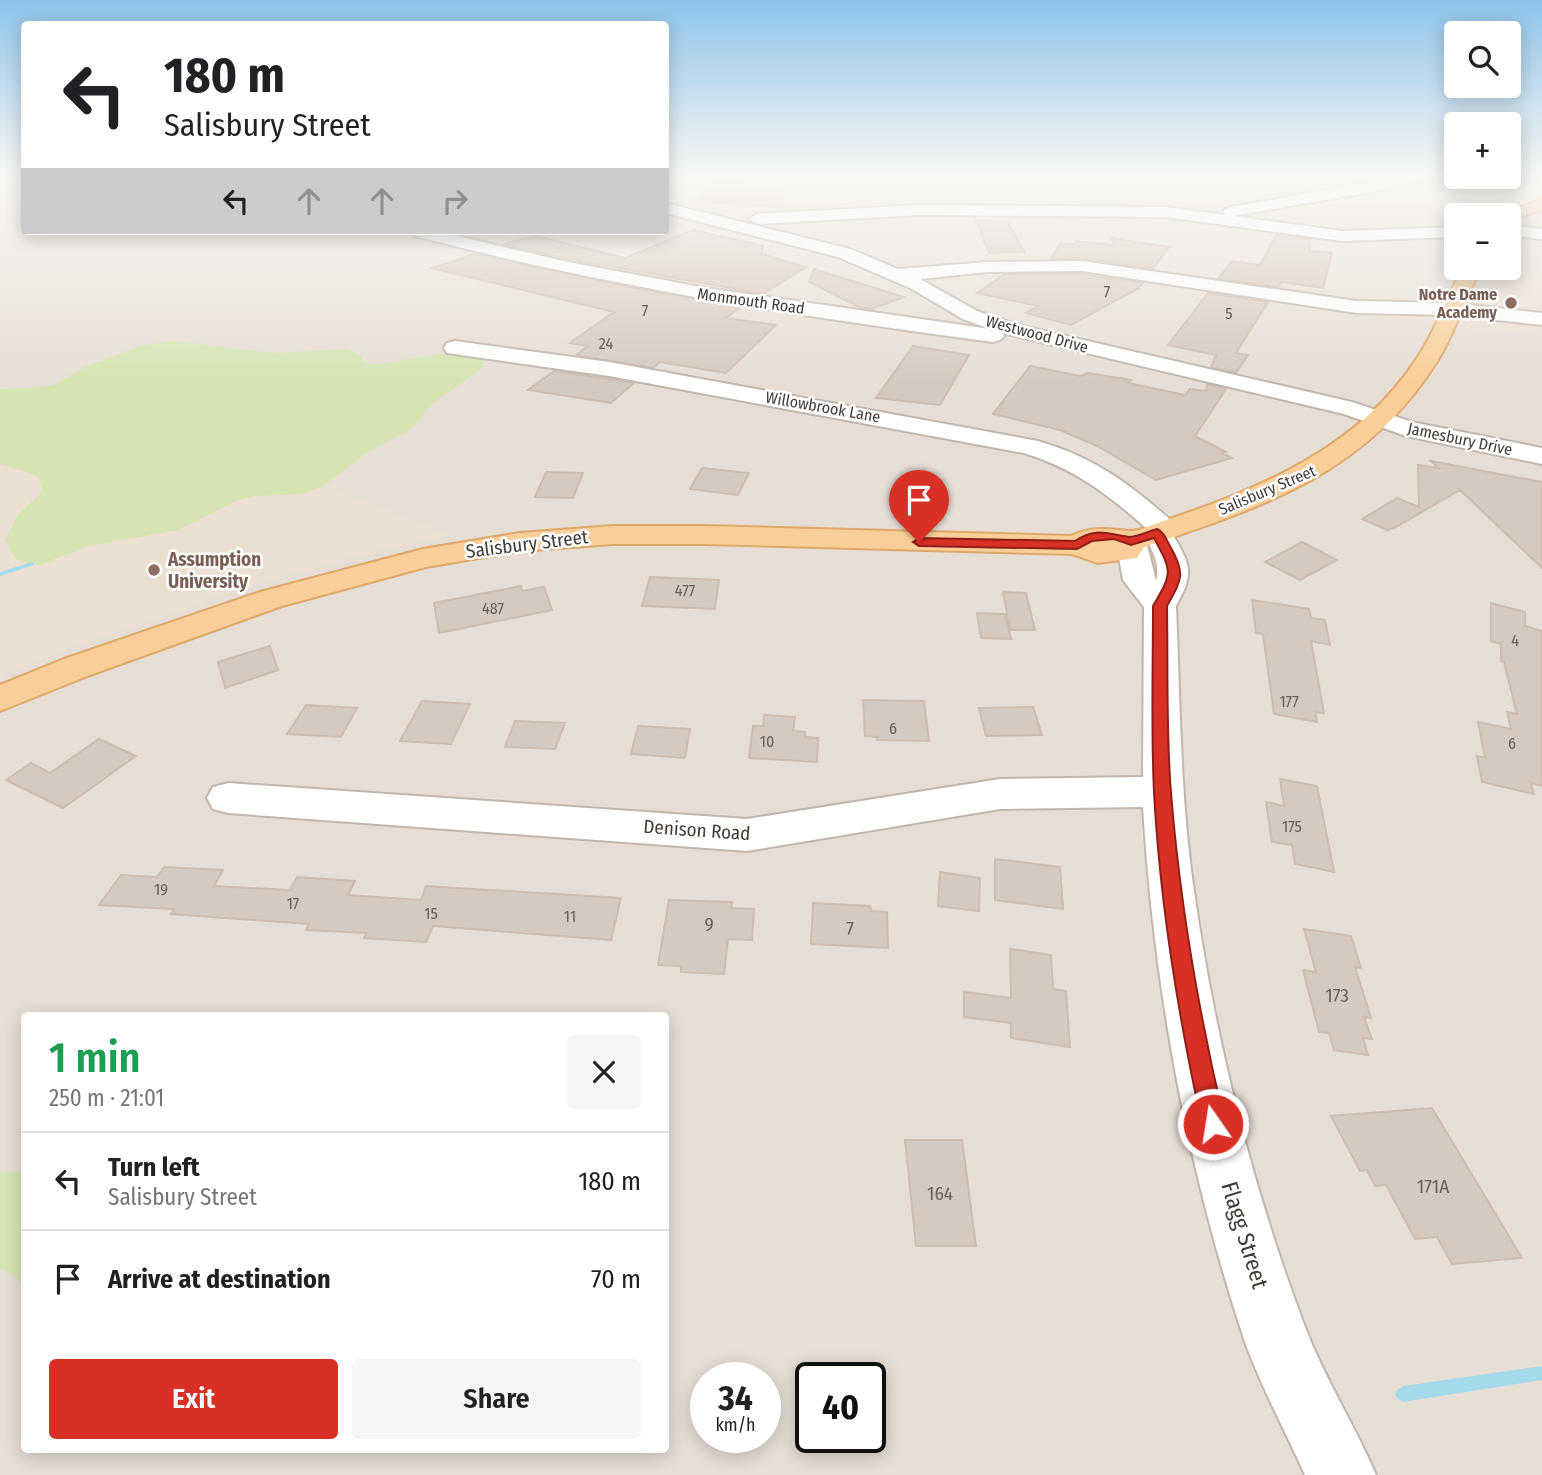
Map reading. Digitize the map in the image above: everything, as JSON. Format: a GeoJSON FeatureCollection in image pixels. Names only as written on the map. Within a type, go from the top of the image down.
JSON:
{"type":"FeatureCollection","features":[{"type":"Feature","properties":{"kind":"main road","name":"Salisbury Street"},"geometry":{"type":"LineString","coordinates":[[0,699],[37,682],[206,620],[323,583],[423,558],[520,542],[613,535],[705,535],[1077,545],[1098,554],[1125,552],[1151,535],[1250,500],[1318,469],[1342,452],[1379,419],[1428,360],[1466,280]]}},
{"type":"Feature","properties":{"kind":"street","name":"Monmouth Road"},"geometry":{"type":"LineString","coordinates":[[473,245],[587,273],[693,293],[1086,348]]}},
{"type":"Feature","properties":{"kind":"street","name":"Westwood Drive"},"geometry":{"type":"LineString","coordinates":[[814,245],[898,275],[983,320],[1020,332],[1352,409],[1379,419]]}},
{"type":"Feature","properties":{"kind":"street"},"geometry":{"type":"LineString","coordinates":[[898,275],[987,267],[1082,266],[1357,307],[1406,320],[1441,334]]}},
{"type":"Feature","properties":{"kind":"street"},"geometry":{"type":"LineString","coordinates":[[1357,307],[1452,309],[1542,319]]}},
{"type":"Feature","properties":{"kind":"street","name":"Willowbrook Lane"},"geometry":{"type":"LineString","coordinates":[[456,348],[609,369],[1029,446],[1061,456],[1096,472],[1151,535]]}},
{"type":"Feature","properties":{"kind":"street","name":"Jamesbury Drive"},"geometry":{"type":"LineString","coordinates":[[1379,419],[1406,428],[1542,456]]}},
{"type":"Feature","properties":{"kind":"street","name":"Flagg Street"},"geometry":{"type":"LineString","coordinates":[[1151,535],[1135,569],[1139,580],[1160,606],[1163,792],[1179,949],[1196,1048],[1213,1124],[1277,1340],[1341,1475]]}},
{"type":"Feature","properties":{"kind":"street"},"geometry":{"type":"LineString","coordinates":[[0,684],[37,682]]}},
{"type":"Feature","properties":{"kind":"street","name":"Denison Road"},"geometry":{"type":"LineString","coordinates":[[228,798],[747,835],[1000,794],[1163,792]]}},
{"type":"Feature","properties":{"kind":"shaded area"},"geometry":{"type":"Polygon","coordinates":[[[0,245],[1444,245],[1444,280],[1521,280],[1521,245],[1542,245],[1542,1475],[0,1475],[0,245]]]}},
{"type":"Feature","properties":{"kind":"shaded area","name":"Notre Dame Academy"},"geometry":{"type":"Polygon","coordinates":[[[1521,274],[1542,277],[1542,336],[1466,328],[1490,280],[1521,280],[1521,274]]]}},
{"type":"Feature","properties":{"kind":"shaded area","name":"Assumption University"},"geometry":{"type":"Polygon","coordinates":[[[0,459],[325,486],[450,535],[365,554],[253,585],[90,640],[0,676],[0,459]]]}},
{"type":"Feature","properties":{"kind":"green space"},"geometry":{"type":"Polygon","coordinates":[[[171,341],[272,353],[347,349],[359,354],[365,363],[372,364],[460,353],[483,360],[483,368],[431,404],[414,427],[365,454],[325,485],[302,494],[255,496],[238,500],[179,530],[88,546],[37,566],[16,559],[5,541],[17,516],[43,491],[37,475],[0,464],[0,389],[56,384],[87,366],[141,346],[171,341]]]}},
{"type":"Feature","properties":{"kind":"green space"},"geometry":{"type":"Polygon","coordinates":[[[21,1172],[21,1285],[15,1276],[0,1268],[0,1173],[21,1172]]]}},
{"type":"Feature","properties":{"kind":"building"},"geometry":{"type":"Polygon","coordinates":[[[507,245],[572,245],[625,258],[657,245],[758,245],[763,246],[762,254],[806,267],[763,294],[564,258],[507,245]]]}},
{"type":"Feature","properties":{"kind":"building"},"geometry":{"type":"Polygon","coordinates":[[[986,245],[1020,245],[1024,252],[989,253],[986,245]]]}},
{"type":"Feature","properties":{"kind":"building"},"geometry":{"type":"Polygon","coordinates":[[[1060,245],[1169,247],[1153,269],[1082,258],[1051,259],[1060,245]]]}},
{"type":"Feature","properties":{"kind":"building"},"geometry":{"type":"Polygon","coordinates":[[[1271,245],[1310,245],[1310,251],[1332,253],[1323,288],[1281,282],[1278,287],[1219,278],[1232,261],[1260,265],[1271,245]]]}},
{"type":"Feature","properties":{"kind":"building"},"geometry":{"type":"Polygon","coordinates":[[[475,254],[629,287],[742,307],[725,318],[776,325],[726,373],[660,362],[653,368],[576,355],[588,346],[570,343],[614,312],[432,268],[475,254]]]}},
{"type":"Feature","properties":{"kind":"building"},"geometry":{"type":"Polygon","coordinates":[[[814,269],[904,297],[871,309],[861,308],[809,282],[814,269]]]}},
{"type":"Feature","properties":{"kind":"building"},"geometry":{"type":"Polygon","coordinates":[[[1005,274],[1082,274],[1143,283],[1139,288],[1071,325],[1026,313],[1038,306],[977,293],[1005,274]]]}},
{"type":"Feature","properties":{"kind":"building"},"geometry":{"type":"Polygon","coordinates":[[[1208,293],[1268,302],[1236,353],[1248,355],[1236,373],[1211,367],[1216,355],[1168,345],[1208,293]]]}},
{"type":"Feature","properties":{"kind":"building"},"geometry":{"type":"Polygon","coordinates":[[[913,346],[969,355],[940,405],[876,398],[913,346]]]}},
{"type":"Feature","properties":{"kind":"building"},"geometry":{"type":"Polygon","coordinates":[[[1030,366],[1081,376],[1088,373],[1131,380],[1128,383],[1185,395],[1190,389],[1206,391],[1207,384],[1226,389],[1195,436],[1232,458],[1156,480],[1097,446],[1060,430],[993,414],[1030,366]]]}},
{"type":"Feature","properties":{"kind":"building"},"geometry":{"type":"Polygon","coordinates":[[[554,371],[634,383],[611,403],[528,390],[554,371]]]}},
{"type":"Feature","properties":{"kind":"building"},"geometry":{"type":"Polygon","coordinates":[[[1431,461],[1542,482],[1542,568],[1460,490],[1394,528],[1387,530],[1362,519],[1397,498],[1419,507],[1418,465],[1438,468],[1431,461]]]}},
{"type":"Feature","properties":{"kind":"building"},"geometry":{"type":"Polygon","coordinates":[[[702,468],[749,473],[738,495],[690,489],[702,468]]]}},
{"type":"Feature","properties":{"kind":"building"},"geometry":{"type":"Polygon","coordinates":[[[546,472],[583,473],[573,498],[535,497],[546,472]]]}},
{"type":"Feature","properties":{"kind":"building"},"geometry":{"type":"Polygon","coordinates":[[[1302,542],[1337,560],[1300,580],[1265,562],[1302,542]]]}},
{"type":"Feature","properties":{"kind":"building"},"geometry":{"type":"Polygon","coordinates":[[[650,577],[719,580],[715,609],[642,606],[650,577]]]}},
{"type":"Feature","properties":{"kind":"building"},"geometry":{"type":"Polygon","coordinates":[[[521,586],[522,591],[544,587],[552,610],[439,633],[434,603],[521,586]]]}},
{"type":"Feature","properties":{"kind":"building"},"geometry":{"type":"Polygon","coordinates":[[[1003,592],[1026,593],[1035,630],[1010,630],[1003,592]]]}},
{"type":"Feature","properties":{"kind":"building"},"geometry":{"type":"Polygon","coordinates":[[[1252,600],[1309,609],[1311,618],[1325,620],[1330,645],[1311,641],[1324,713],[1315,712],[1317,722],[1274,714],[1263,634],[1256,633],[1252,600]]]}},
{"type":"Feature","properties":{"kind":"building"},"geometry":{"type":"Polygon","coordinates":[[[1491,603],[1525,612],[1525,626],[1542,631],[1542,786],[1531,783],[1534,794],[1482,782],[1477,756],[1485,758],[1478,722],[1511,729],[1507,712],[1517,714],[1504,662],[1501,661],[1501,644],[1491,641],[1491,603]]]}},
{"type":"Feature","properties":{"kind":"building"},"geometry":{"type":"Polygon","coordinates":[[[977,613],[1005,614],[1011,639],[981,638],[977,613]]]}},
{"type":"Feature","properties":{"kind":"building"},"geometry":{"type":"Polygon","coordinates":[[[270,646],[278,670],[225,688],[218,662],[270,646]]]}},
{"type":"Feature","properties":{"kind":"building"},"geometry":{"type":"Polygon","coordinates":[[[863,700],[924,701],[929,741],[877,740],[878,737],[865,736],[863,700]]]}},
{"type":"Feature","properties":{"kind":"building"},"geometry":{"type":"Polygon","coordinates":[[[422,701],[470,704],[451,744],[400,741],[422,701]]]}},
{"type":"Feature","properties":{"kind":"building"},"geometry":{"type":"Polygon","coordinates":[[[306,705],[357,708],[341,737],[287,734],[306,705]]]}},
{"type":"Feature","properties":{"kind":"building"},"geometry":{"type":"Polygon","coordinates":[[[1033,707],[1042,735],[986,736],[979,708],[1033,707]]]}},
{"type":"Feature","properties":{"kind":"building"},"geometry":{"type":"Polygon","coordinates":[[[764,715],[795,717],[793,731],[805,732],[805,737],[818,738],[817,762],[749,758],[753,726],[763,726],[764,715]]]}},
{"type":"Feature","properties":{"kind":"building"},"geometry":{"type":"Polygon","coordinates":[[[515,721],[565,723],[555,749],[505,747],[515,721]]]}},
{"type":"Feature","properties":{"kind":"building"},"geometry":{"type":"Polygon","coordinates":[[[638,726],[690,729],[685,758],[631,754],[638,726]]]}},
{"type":"Feature","properties":{"kind":"building"},"geometry":{"type":"Polygon","coordinates":[[[99,739],[136,756],[63,808],[6,780],[31,763],[50,773],[99,739]]]}},
{"type":"Feature","properties":{"kind":"building"},"geometry":{"type":"Polygon","coordinates":[[[1280,779],[1317,786],[1334,872],[1295,864],[1292,845],[1272,842],[1266,802],[1284,806],[1280,779]]]}},
{"type":"Feature","properties":{"kind":"building"},"geometry":{"type":"Polygon","coordinates":[[[995,859],[1060,867],[1063,909],[995,900],[995,859]]]}},
{"type":"Feature","properties":{"kind":"building"},"geometry":{"type":"Polygon","coordinates":[[[164,867],[223,870],[214,886],[290,890],[297,877],[355,881],[348,895],[421,900],[426,886],[621,898],[611,940],[433,926],[426,942],[364,938],[367,933],[306,930],[309,924],[171,914],[174,909],[99,905],[121,875],[157,877],[164,867]]]}},
{"type":"Feature","properties":{"kind":"building"},"geometry":{"type":"Polygon","coordinates":[[[940,872],[980,878],[979,911],[938,906],[940,872]]]}},
{"type":"Feature","properties":{"kind":"building"},"geometry":{"type":"Polygon","coordinates":[[[669,900],[732,902],[731,908],[754,909],[752,940],[728,939],[724,974],[681,972],[681,966],[658,965],[669,900]]]}},
{"type":"Feature","properties":{"kind":"building"},"geometry":{"type":"Polygon","coordinates":[[[813,903],[870,906],[871,911],[887,912],[888,948],[811,944],[813,903]]]}},
{"type":"Feature","properties":{"kind":"building"},"geometry":{"type":"Polygon","coordinates":[[[1304,929],[1351,936],[1361,968],[1355,967],[1371,1018],[1364,1017],[1372,1039],[1363,1038],[1368,1055],[1334,1050],[1329,1033],[1319,1032],[1303,970],[1316,972],[1304,929]]]}},
{"type":"Feature","properties":{"kind":"building"},"geometry":{"type":"Polygon","coordinates":[[[1010,949],[1051,955],[1053,989],[1066,991],[1070,1047],[1011,1038],[1011,1023],[964,1017],[964,992],[1011,998],[1010,949]]]}},
{"type":"Feature","properties":{"kind":"building"},"geometry":{"type":"Polygon","coordinates":[[[1432,1108],[1522,1258],[1452,1264],[1437,1237],[1415,1239],[1386,1185],[1375,1186],[1367,1170],[1360,1171],[1331,1116],[1432,1108]]]}},
{"type":"Feature","properties":{"kind":"building"},"geometry":{"type":"Polygon","coordinates":[[[905,1140],[962,1140],[976,1246],[916,1246],[905,1140]]]}},
{"type":"Feature","properties":{"kind":"waterway"},"geometry":{"type":"LineString","coordinates":[[0,574],[32,564]]}},
{"type":"Feature","properties":{"kind":"waterway"},"geometry":{"type":"LineString","coordinates":[[1403,1394],[1542,1373]]}},
{"type":"Feature","properties":{"kind":"place","name":"Notre Dame Academy"},"geometry":{"type":"Point","coordinates":[1511,303]}},
{"type":"Feature","properties":{"kind":"place","name":"Assumption University"},"geometry":{"type":"Point","coordinates":[154,570]}},
{"type":"Feature","properties":{"kind":"route"},"geometry":{"type":"LineString","coordinates":[[919,542],[1077,545],[1089,537],[1115,536],[1131,541],[1157,533],[1175,566],[1174,580],[1160,606],[1163,792],[1179,949],[1198,1060],[1213,1124]]}}]}
